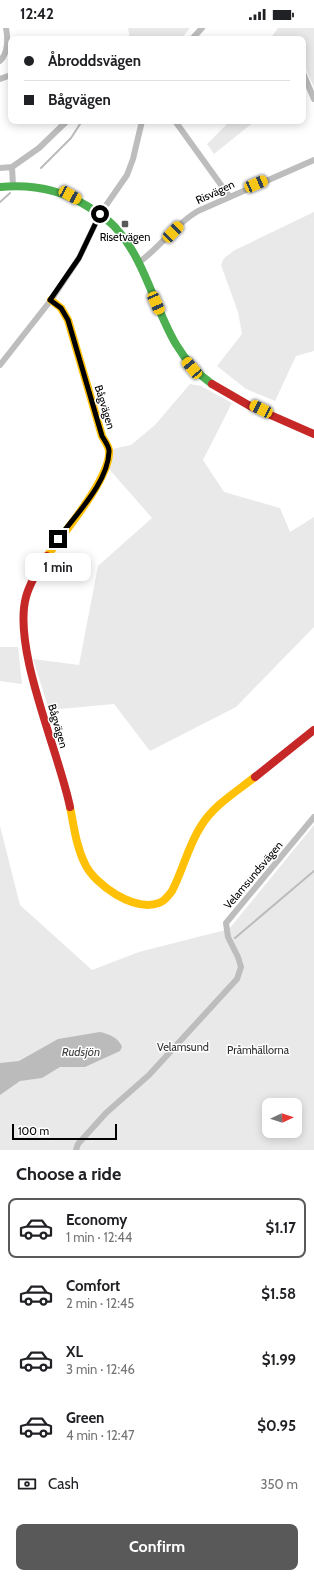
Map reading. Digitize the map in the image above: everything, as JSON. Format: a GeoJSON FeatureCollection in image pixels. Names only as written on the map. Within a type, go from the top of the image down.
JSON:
{"type":"FeatureCollection","features":[{"type":"Feature","properties":{"kind":"street"},"geometry":{"type":"LineString","coordinates":[[0,61],[6,50],[6,28]]}},
{"type":"Feature","properties":{"kind":"street"},"geometry":{"type":"LineString","coordinates":[[195,36],[202,28]]}},
{"type":"Feature","properties":{"kind":"street"},"geometry":{"type":"LineString","coordinates":[[306,80],[314,100]]}},
{"type":"Feature","properties":{"kind":"street"},"geometry":{"type":"LineString","coordinates":[[0,168],[12,166],[39,148],[64,124]]}},
{"type":"Feature","properties":{"kind":"street"},"geometry":{"type":"LineString","coordinates":[[0,365],[50,300],[79,258],[100,214],[127,175],[133,159],[141,124]]}},
{"type":"Feature","properties":{"kind":"street"},"geometry":{"type":"LineString","coordinates":[[177,124],[229,196]]}},
{"type":"Feature","properties":{"kind":"street","name":"Risvägen"},"geometry":{"type":"LineString","coordinates":[[138,264],[151,254],[189,216],[229,196],[314,160]]}},
{"type":"Feature","properties":{"kind":"street"},"geometry":{"type":"LineString","coordinates":[[12,166],[13,186]]}},
{"type":"Feature","properties":{"kind":"street"},"geometry":{"type":"LineString","coordinates":[[0,187],[32,186],[55,190],[76,199],[100,214],[121,235],[138,264],[173,338],[192,368],[224,392],[314,434]]}},
{"type":"Feature","properties":{"kind":"street","name":"Bågvägen"},"geometry":{"type":"LineString","coordinates":[[50,300],[61,308],[68,320],[102,436],[110,451],[106,466],[97,487],[58,539],[34,578],[27,594],[24,613],[24,626],[32,671],[67,796],[79,851],[89,871],[110,891],[127,901],[153,905],[164,901],[173,891],[198,830],[213,811],[314,730]]}},
{"type":"Feature","properties":{"kind":"street","name":"Velamsundsvägen"},"geometry":{"type":"LineString","coordinates":[[76,1150],[78,1144],[106,1113],[149,1074],[237,979],[241,967],[238,957],[228,937],[226,923],[314,817]]}},
{"type":"Feature","properties":{"kind":"green space"},"geometry":{"type":"Polygon","coordinates":[[[128,28],[190,28],[183,36],[129,36],[128,28]]]}},
{"type":"Feature","properties":{"kind":"green space"},"geometry":{"type":"Polygon","coordinates":[[[278,28],[314,28],[314,87],[306,70],[306,36],[272,36],[278,28]]]}},
{"type":"Feature","properties":{"kind":"green space"},"geometry":{"type":"Polygon","coordinates":[[[251,124],[214,154],[207,144],[226,125],[251,124]]]}},
{"type":"Feature","properties":{"kind":"green space"},"geometry":{"type":"Polygon","coordinates":[[[314,212],[314,351],[296,356],[275,401],[246,389],[217,366],[242,334],[238,312],[221,265],[224,258],[235,250],[314,212]]]}},
{"type":"Feature","properties":{"kind":"green space"},"geometry":{"type":"Polygon","coordinates":[[[190,384],[201,386],[232,403],[203,460],[224,492],[280,508],[290,532],[314,517],[314,627],[236,707],[150,751],[114,704],[49,710],[33,659],[79,665],[98,566],[152,518],[109,469],[112,449],[131,445],[155,425],[190,384]]]}},
{"type":"Feature","properties":{"kind":"green space"},"geometry":{"type":"Polygon","coordinates":[[[0,647],[18,647],[22,684],[0,681],[0,647]]]}},
{"type":"Feature","properties":{"kind":"green space","name":"Velamsund"},"geometry":{"type":"Polygon","coordinates":[[[314,825],[314,1150],[0,1150],[0,826],[20,905],[92,970],[139,952],[229,929],[314,825]]]}},
{"type":"Feature","properties":{"kind":"water","name":"Rudsjön"},"geometry":{"type":"Polygon","coordinates":[[[100,1032],[110,1035],[119,1041],[122,1047],[120,1051],[85,1067],[60,1067],[42,1078],[20,1081],[0,1095],[0,1063],[19,1061],[58,1039],[100,1032]]]}},
{"type":"Feature","properties":{"kind":"waterway"},"geometry":{"type":"LineString","coordinates":[[41,168],[71,138],[80,124]]}},
{"type":"Feature","properties":{"kind":"waterway"},"geometry":{"type":"LineString","coordinates":[[0,202],[10,193]]}},
{"type":"Feature","properties":{"kind":"waterway"},"geometry":{"type":"LineString","coordinates":[[235,938],[314,871]]}},
{"type":"Feature","properties":{"kind":"traffic: fast"},"geometry":{"type":"LineString","coordinates":[[0,187],[34,187],[67,195],[98,213],[111,223],[129,245],[140,265],[168,329],[179,349],[194,368],[212,384]]}},
{"type":"Feature","properties":{"kind":"traffic: slow"},"geometry":{"type":"LineString","coordinates":[[47,556],[95,489],[108,461],[109,450],[102,436],[68,320],[61,308],[51,300]]}},
{"type":"Feature","properties":{"kind":"traffic: slow"},"geometry":{"type":"LineString","coordinates":[[70,807],[79,850],[90,872],[106,888],[116,895],[138,904],[149,905],[161,902],[172,891],[196,834],[206,818],[226,799],[255,777]]}},
{"type":"Feature","properties":{"kind":"traffic: jam"},"geometry":{"type":"LineString","coordinates":[[212,384],[250,406],[314,434]]}},
{"type":"Feature","properties":{"kind":"traffic: jam"},"geometry":{"type":"LineString","coordinates":[[47,556],[32,581],[26,597],[23,619],[25,644],[39,701],[70,807]]}},
{"type":"Feature","properties":{"kind":"traffic: jam"},"geometry":{"type":"LineString","coordinates":[[255,777],[314,730]]}},
{"type":"Feature","properties":{"kind":"place","name":"Risetvägen"},"geometry":{"type":"Point","coordinates":[125,224]}},
{"type":"Feature","properties":{"kind":"route"},"geometry":{"type":"LineString","coordinates":[[58,539],[70,521],[97,487],[106,466],[110,451],[102,436],[68,320],[61,308],[50,300],[79,258],[100,214]]}},
{"type":"Feature","properties":{"kind":"park label","name":"Pråmhällorna"},"geometry":{"type":"Point","coordinates":[258,1050]}}]}
